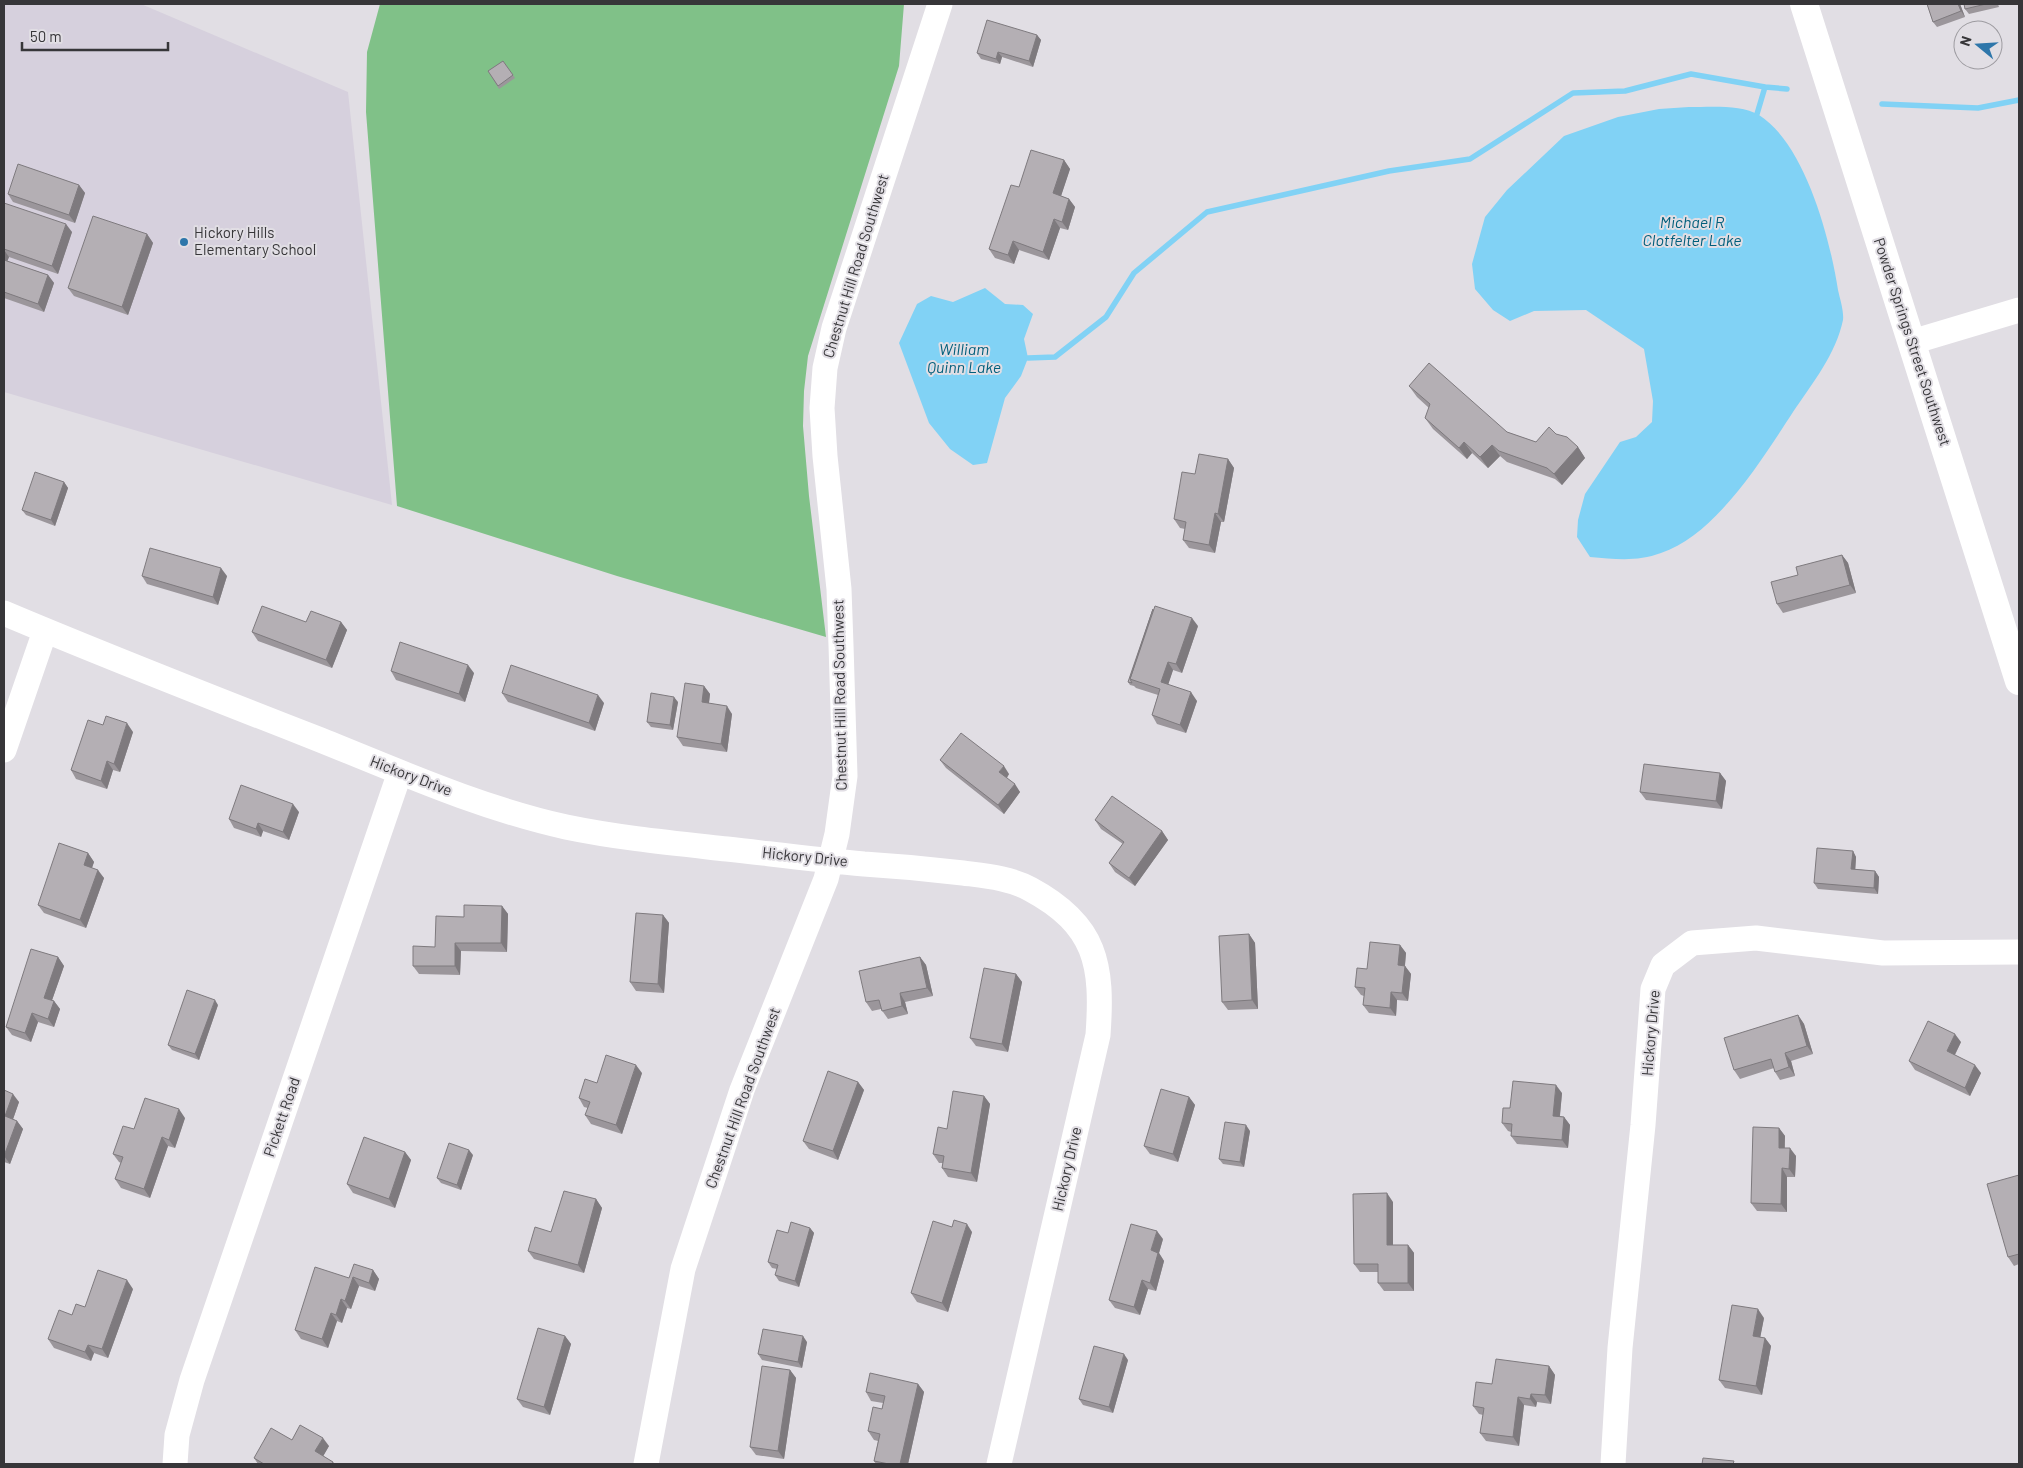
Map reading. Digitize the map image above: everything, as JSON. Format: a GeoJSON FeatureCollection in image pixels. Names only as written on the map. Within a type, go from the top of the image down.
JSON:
{"type":"FeatureCollection","features":[{"type":"Feature","properties":{"kind":"main road","name":"Powder Springs Street Southwest"},"geometry":{"type":"LineString","coordinates":[[1804,4],[2019,681]]}},
{"type":"Feature","properties":{"kind":"street","name":"Chestnut Hill Road Southwest"},"geometry":{"type":"LineString","coordinates":[[646,1464],[683,1269],[742,1090],[823,888],[832,860],[845,776],[839,589],[825,456],[822,408],[825,368],[834,328],[940,4]]}},
{"type":"Feature","properties":{"kind":"street"},"geometry":{"type":"LineString","coordinates":[[1912,342],[2019,310]]}},
{"type":"Feature","properties":{"kind":"street","name":"Hickory Drive"},"geometry":{"type":"LineString","coordinates":[[4,614],[400,772],[504,810],[560,826],[607,835],[832,860],[913,866],[986,876],[1026,887],[1052,902],[1075,924],[1092,946],[1098,970],[1100,1002],[1098,1035],[999,1464]]}},
{"type":"Feature","properties":{"kind":"street"},"geometry":{"type":"LineString","coordinates":[[4,750],[45,631]]}},
{"type":"Feature","properties":{"kind":"street","name":"Pickett Road"},"geometry":{"type":"LineString","coordinates":[[175,1464],[177,1435],[192,1380],[400,772]]}},
{"type":"Feature","properties":{"kind":"street","name":"Hickory Drive"},"geometry":{"type":"LineString","coordinates":[[1613,1464],[1620,1348],[1643,1124],[1653,989],[1663,965],[1692,944],[1756,938],[1883,953],[2019,952]]}},
{"type":"Feature","properties":{"kind":"shaded area","name":"Hickory Hills Elementary School"},"geometry":{"type":"Polygon","coordinates":[[[4,4],[141,4],[348,92],[392,505],[4,392],[4,4]]]}},
{"type":"Feature","properties":{"kind":"green space"},"geometry":{"type":"Polygon","coordinates":[[[380,4],[904,4],[899,66],[808,356],[803,426],[809,496],[826,637],[617,576],[397,506],[366,112],[367,52],[380,4]]]}},
{"type":"Feature","properties":{"kind":"water","name":"Michael R Clotfelter Lake"},"geometry":{"type":"Polygon","coordinates":[[[1725,107],[1752,111],[1775,129],[1790,147],[1802,169],[1822,219],[1834,269],[1843,320],[1840,333],[1829,357],[1753,472],[1719,513],[1701,530],[1681,544],[1652,556],[1635,559],[1590,557],[1577,537],[1578,520],[1585,494],[1620,442],[1636,437],[1652,422],[1653,401],[1644,349],[1586,310],[1534,311],[1510,321],[1493,310],[1475,289],[1472,264],[1485,217],[1507,190],[1564,136],[1618,117],[1659,109],[1725,107]]]}},
{"type":"Feature","properties":{"kind":"water","name":"William Quinn Lake"},"geometry":{"type":"Polygon","coordinates":[[[985,288],[1005,304],[1023,305],[1033,314],[1024,339],[1028,358],[1021,376],[1005,398],[987,463],[973,465],[950,449],[929,423],[899,343],[917,304],[931,296],[953,302],[985,288]]]}},
{"type":"Feature","properties":{"kind":"building"},"geometry":{"type":"Polygon","coordinates":[[[1927,4],[1958,4],[1961,11],[1933,22],[1927,4]]]}},
{"type":"Feature","properties":{"kind":"building"},"geometry":{"type":"Polygon","coordinates":[[[1964,4],[1986,4],[1965,9],[1964,4]]]}},
{"type":"Feature","properties":{"kind":"building"},"geometry":{"type":"Polygon","coordinates":[[[987,20],[1037,35],[1029,61],[998,52],[996,59],[977,53],[987,20]]]}},
{"type":"Feature","properties":{"kind":"building"},"geometry":{"type":"Polygon","coordinates":[[[503,61],[513,75],[498,86],[488,71],[503,61]]]}},
{"type":"Feature","properties":{"kind":"building"},"geometry":{"type":"Polygon","coordinates":[[[1031,150],[1064,160],[1053,193],[1069,199],[1062,222],[1054,219],[1043,252],[1013,241],[1008,255],[989,249],[1011,185],[1019,187],[1031,150]]]}},
{"type":"Feature","properties":{"kind":"building"},"geometry":{"type":"Polygon","coordinates":[[[18,164],[79,185],[69,215],[8,194],[18,164]]]}},
{"type":"Feature","properties":{"kind":"building"},"geometry":{"type":"Polygon","coordinates":[[[4,203],[66,224],[52,266],[4,249],[4,203]]]}},
{"type":"Feature","properties":{"kind":"building"},"geometry":{"type":"Polygon","coordinates":[[[93,216],[147,234],[122,307],[68,288],[93,216]]]}},
{"type":"Feature","properties":{"kind":"building"},"geometry":{"type":"Polygon","coordinates":[[[4,260],[48,275],[38,304],[4,292],[4,260]]]}},
{"type":"Feature","properties":{"kind":"building"},"geometry":{"type":"Polygon","coordinates":[[[1429,363],[1507,432],[1536,442],[1549,427],[1556,434],[1567,437],[1578,447],[1554,474],[1547,468],[1499,451],[1492,445],[1480,457],[1464,442],[1459,448],[1425,418],[1430,404],[1409,386],[1429,363]]]}},
{"type":"Feature","properties":{"kind":"building"},"geometry":{"type":"Polygon","coordinates":[[[1199,454],[1228,459],[1218,514],[1215,513],[1209,545],[1183,540],[1186,522],[1174,519],[1182,472],[1195,474],[1199,454]]]}},
{"type":"Feature","properties":{"kind":"building"},"geometry":{"type":"Polygon","coordinates":[[[35,472],[64,482],[51,520],[22,510],[35,472]]]}},
{"type":"Feature","properties":{"kind":"building"},"geometry":{"type":"Polygon","coordinates":[[[150,548],[221,568],[213,597],[142,576],[150,548]]]}},
{"type":"Feature","properties":{"kind":"building"},"geometry":{"type":"Polygon","coordinates":[[[1842,555],[1850,585],[1777,604],[1771,582],[1798,575],[1796,567],[1842,555]]]}},
{"type":"Feature","properties":{"kind":"building"},"geometry":{"type":"Polygon","coordinates":[[[262,606],[306,622],[311,611],[341,622],[326,660],[252,632],[262,606]]]}},
{"type":"Feature","properties":{"kind":"building"},"geometry":{"type":"Polygon","coordinates":[[[1155,606],[1192,618],[1176,664],[1168,662],[1161,682],[1191,692],[1180,725],[1152,715],[1160,689],[1130,679],[1155,606]]]}},
{"type":"Feature","properties":{"kind":"building"},"geometry":{"type":"Polygon","coordinates":[[[1153,609],[1130,679],[1132,683],[1128,682],[1153,609]]]}},
{"type":"Feature","properties":{"kind":"building"},"geometry":{"type":"Polygon","coordinates":[[[400,642],[468,665],[459,694],[391,671],[400,642]]]}},
{"type":"Feature","properties":{"kind":"building"},"geometry":{"type":"Polygon","coordinates":[[[511,665],[598,695],[589,723],[502,693],[511,665]]]}},
{"type":"Feature","properties":{"kind":"building"},"geometry":{"type":"Polygon","coordinates":[[[685,683],[704,686],[702,702],[727,706],[721,744],[677,737],[685,683]]]}},
{"type":"Feature","properties":{"kind":"building"},"geometry":{"type":"Polygon","coordinates":[[[651,693],[674,697],[670,725],[647,722],[651,693]]]}},
{"type":"Feature","properties":{"kind":"building"},"geometry":{"type":"Polygon","coordinates":[[[106,716],[127,723],[114,764],[107,761],[101,781],[71,770],[88,720],[103,725],[106,716]]]}},
{"type":"Feature","properties":{"kind":"building"},"geometry":{"type":"Polygon","coordinates":[[[961,733],[1004,766],[999,772],[1015,784],[998,805],[940,760],[961,733]]]}},
{"type":"Feature","properties":{"kind":"building"},"geometry":{"type":"Polygon","coordinates":[[[1644,764],[1720,773],[1716,801],[1640,792],[1644,764]]]}},
{"type":"Feature","properties":{"kind":"building"},"geometry":{"type":"Polygon","coordinates":[[[241,785],[293,804],[283,832],[258,823],[256,829],[229,819],[241,785]]]}},
{"type":"Feature","properties":{"kind":"building"},"geometry":{"type":"Polygon","coordinates":[[[1112,796],[1162,831],[1129,878],[1109,863],[1124,842],[1095,820],[1112,796]]]}},
{"type":"Feature","properties":{"kind":"building"},"geometry":{"type":"Polygon","coordinates":[[[59,843],[88,853],[84,865],[98,870],[80,920],[38,905],[59,843]]]}},
{"type":"Feature","properties":{"kind":"building"},"geometry":{"type":"Polygon","coordinates":[[[1817,848],[1853,851],[1851,869],[1875,871],[1874,888],[1814,883],[1817,848]]]}},
{"type":"Feature","properties":{"kind":"building"},"geometry":{"type":"Polygon","coordinates":[[[464,905],[502,906],[501,943],[455,943],[455,966],[413,966],[413,946],[435,947],[436,916],[464,917],[464,905]]]}},
{"type":"Feature","properties":{"kind":"building"},"geometry":{"type":"Polygon","coordinates":[[[636,913],[663,915],[658,984],[630,982],[636,913]]]}},
{"type":"Feature","properties":{"kind":"building"},"geometry":{"type":"Polygon","coordinates":[[[1249,934],[1252,1000],[1222,1002],[1219,936],[1249,934]]]}},
{"type":"Feature","properties":{"kind":"building"},"geometry":{"type":"Polygon","coordinates":[[[1370,942],[1400,945],[1398,965],[1405,966],[1402,993],[1391,992],[1390,1008],[1363,1005],[1365,988],[1355,987],[1357,968],[1367,969],[1370,942]]]}},
{"type":"Feature","properties":{"kind":"building"},"geometry":{"type":"Polygon","coordinates":[[[31,949],[58,957],[44,998],[54,1001],[48,1019],[32,1013],[25,1033],[6,1027],[31,949]]]}},
{"type":"Feature","properties":{"kind":"building"},"geometry":{"type":"Polygon","coordinates":[[[920,957],[927,988],[900,993],[902,1006],[882,1011],[879,1000],[866,1002],[859,971],[920,957]]]}},
{"type":"Feature","properties":{"kind":"building"},"geometry":{"type":"Polygon","coordinates":[[[984,968],[1016,974],[1002,1044],[970,1038],[984,968]]]}},
{"type":"Feature","properties":{"kind":"building"},"geometry":{"type":"Polygon","coordinates":[[[187,990],[215,1000],[195,1054],[168,1045],[187,990]]]}},
{"type":"Feature","properties":{"kind":"building"},"geometry":{"type":"Polygon","coordinates":[[[1798,1015],[1807,1046],[1785,1053],[1789,1067],[1775,1072],[1771,1059],[1734,1070],[1724,1038],[1798,1015]]]}},
{"type":"Feature","properties":{"kind":"building"},"geometry":{"type":"Polygon","coordinates":[[[1928,1021],[1955,1034],[1947,1051],[1975,1065],[1965,1088],[1909,1061],[1928,1021]]]}},
{"type":"Feature","properties":{"kind":"building"},"geometry":{"type":"Polygon","coordinates":[[[606,1055],[636,1065],[616,1125],[585,1115],[590,1102],[579,1098],[585,1079],[597,1083],[606,1055]]]}},
{"type":"Feature","properties":{"kind":"building"},"geometry":{"type":"Polygon","coordinates":[[[828,1071],[858,1082],[833,1151],[803,1141],[828,1071]]]}},
{"type":"Feature","properties":{"kind":"building"},"geometry":{"type":"Polygon","coordinates":[[[1513,1081],[1556,1085],[1553,1116],[1564,1117],[1562,1140],[1511,1136],[1512,1124],[1502,1123],[1503,1108],[1510,1108],[1513,1081]]]}},
{"type":"Feature","properties":{"kind":"building"},"geometry":{"type":"Polygon","coordinates":[[[1161,1089],[1189,1097],[1173,1154],[1144,1146],[1161,1089]]]}},
{"type":"Feature","properties":{"kind":"building"},"geometry":{"type":"Polygon","coordinates":[[[4,1090],[13,1094],[5,1116],[17,1121],[4,1156],[4,1090]]]}},
{"type":"Feature","properties":{"kind":"building"},"geometry":{"type":"Polygon","coordinates":[[[953,1091],[984,1096],[971,1173],[942,1168],[944,1156],[933,1154],[938,1127],[947,1129],[953,1091]]]}},
{"type":"Feature","properties":{"kind":"building"},"geometry":{"type":"Polygon","coordinates":[[[145,1098],[179,1109],[169,1140],[162,1137],[144,1189],[115,1179],[123,1157],[113,1154],[123,1126],[134,1129],[145,1098]]]}},
{"type":"Feature","properties":{"kind":"building"},"geometry":{"type":"Polygon","coordinates":[[[1225,1122],[1246,1125],[1240,1162],[1219,1159],[1225,1122]]]}},
{"type":"Feature","properties":{"kind":"building"},"geometry":{"type":"Polygon","coordinates":[[[1753,1127],[1779,1128],[1779,1148],[1790,1148],[1789,1169],[1782,1168],[1781,1204],[1751,1203],[1753,1127]]]}},
{"type":"Feature","properties":{"kind":"building"},"geometry":{"type":"Polygon","coordinates":[[[364,1137],[405,1152],[389,1199],[347,1184],[364,1137]]]}},
{"type":"Feature","properties":{"kind":"building"},"geometry":{"type":"Polygon","coordinates":[[[449,1143],[469,1150],[457,1185],[437,1178],[449,1143]]]}},
{"type":"Feature","properties":{"kind":"building"},"geometry":{"type":"Polygon","coordinates":[[[2019,1175],[2019,1254],[2008,1257],[1987,1184],[2019,1175]]]}},
{"type":"Feature","properties":{"kind":"building"},"geometry":{"type":"Polygon","coordinates":[[[564,1191],[596,1199],[578,1265],[528,1251],[535,1227],[551,1232],[564,1191]]]}},
{"type":"Feature","properties":{"kind":"building"},"geometry":{"type":"Polygon","coordinates":[[[1387,1193],[1387,1245],[1408,1245],[1408,1283],[1378,1283],[1378,1264],[1354,1264],[1353,1194],[1387,1193]]]}},
{"type":"Feature","properties":{"kind":"building"},"geometry":{"type":"Polygon","coordinates":[[[954,1220],[967,1224],[942,1303],[911,1293],[933,1221],[952,1227],[954,1220]]]}},
{"type":"Feature","properties":{"kind":"building"},"geometry":{"type":"Polygon","coordinates":[[[791,1222],[810,1228],[795,1281],[775,1275],[778,1265],[768,1262],[777,1230],[788,1233],[791,1222]]]}},
{"type":"Feature","properties":{"kind":"building"},"geometry":{"type":"Polygon","coordinates":[[[1131,1224],[1157,1231],[1151,1250],[1158,1253],[1150,1283],[1142,1280],[1134,1307],[1109,1300],[1131,1224]]]}},
{"type":"Feature","properties":{"kind":"building"},"geometry":{"type":"Polygon","coordinates":[[[354,1264],[373,1270],[369,1283],[353,1277],[345,1301],[341,1299],[336,1315],[331,1313],[322,1339],[295,1330],[315,1267],[349,1278],[354,1264]]]}},
{"type":"Feature","properties":{"kind":"building"},"geometry":{"type":"Polygon","coordinates":[[[98,1270],[127,1280],[102,1349],[88,1345],[85,1352],[48,1339],[59,1310],[72,1315],[76,1304],[85,1307],[98,1270]]]}},
{"type":"Feature","properties":{"kind":"building"},"geometry":{"type":"Polygon","coordinates":[[[1732,1305],[1758,1309],[1753,1336],[1765,1338],[1756,1386],[1719,1380],[1732,1305]]]}},
{"type":"Feature","properties":{"kind":"building"},"geometry":{"type":"Polygon","coordinates":[[[538,1328],[565,1336],[544,1407],[517,1399],[538,1328]]]}},
{"type":"Feature","properties":{"kind":"building"},"geometry":{"type":"Polygon","coordinates":[[[763,1329],[803,1336],[798,1362],[758,1354],[763,1329]]]}},
{"type":"Feature","properties":{"kind":"building"},"geometry":{"type":"Polygon","coordinates":[[[1094,1346],[1124,1354],[1109,1407],[1079,1399],[1094,1346]]]}},
{"type":"Feature","properties":{"kind":"building"},"geometry":{"type":"Polygon","coordinates":[[[1496,1359],[1549,1366],[1545,1395],[1531,1394],[1530,1399],[1518,1397],[1513,1437],[1480,1433],[1484,1408],[1473,1406],[1476,1382],[1492,1384],[1496,1359]]]}},
{"type":"Feature","properties":{"kind":"building"},"geometry":{"type":"Polygon","coordinates":[[[762,1366],[790,1370],[778,1451],[750,1447],[762,1366]]]}},
{"type":"Feature","properties":{"kind":"building"},"geometry":{"type":"Polygon","coordinates":[[[870,1373],[918,1384],[900,1464],[874,1461],[880,1434],[868,1431],[873,1407],[882,1409],[885,1396],[866,1392],[870,1373]]]}},
{"type":"Feature","properties":{"kind":"building"},"geometry":{"type":"Polygon","coordinates":[[[300,1425],[323,1438],[315,1451],[333,1462],[332,1464],[264,1464],[254,1458],[271,1428],[292,1440],[300,1425]]]}},
{"type":"Feature","properties":{"kind":"building"},"geometry":{"type":"Polygon","coordinates":[[[1703,1458],[1734,1461],[1733,1464],[1702,1464],[1703,1458]]]}},
{"type":"Feature","properties":{"kind":"waterway"},"geometry":{"type":"LineString","coordinates":[[1028,358],[1055,357],[1106,317],[1134,273],[1207,212],[1389,171],[1470,159],[1573,93],[1625,91],[1691,74],[1765,87]]}},
{"type":"Feature","properties":{"kind":"waterway"},"geometry":{"type":"LineString","coordinates":[[1757,114],[1765,87],[1787,89]]}},
{"type":"Feature","properties":{"kind":"waterway"},"geometry":{"type":"LineString","coordinates":[[1882,104],[1978,108],[2019,100]]}},
{"type":"Feature","properties":{"kind":"place","name":"Hickory Hills Elementary School"},"geometry":{"type":"Point","coordinates":[184,242]}}]}
